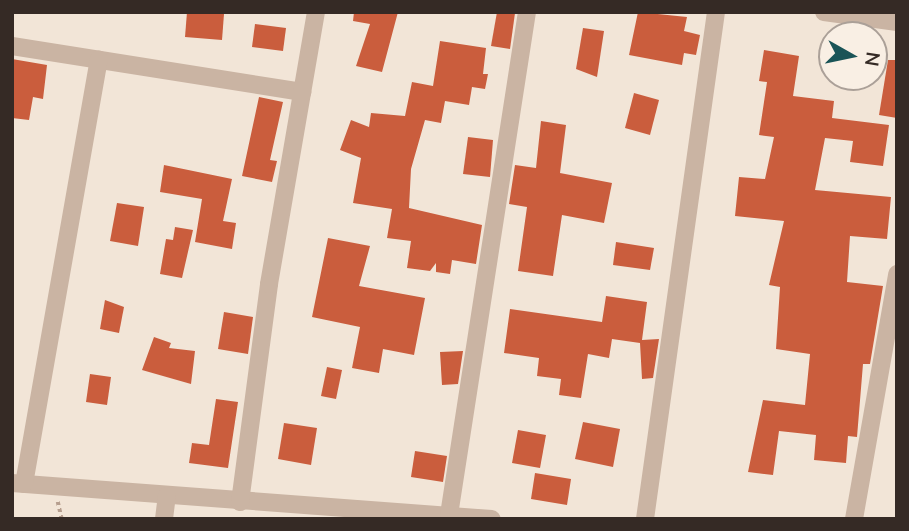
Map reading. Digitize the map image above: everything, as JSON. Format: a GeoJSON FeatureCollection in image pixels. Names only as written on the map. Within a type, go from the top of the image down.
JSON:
{"type":"FeatureCollection","features":[{"type":"Feature","properties":{"kind":"street"},"geometry":{"type":"LineString","coordinates":[[240,502],[316,12]]}},
{"type":"Feature","properties":{"kind":"street"},"geometry":{"type":"LineString","coordinates":[[449,515],[527,12]]}},
{"type":"Feature","properties":{"kind":"street"},"geometry":{"type":"LineString","coordinates":[[645,519],[716,12]]}},
{"type":"Feature","properties":{"kind":"street"},"geometry":{"type":"LineString","coordinates":[[824,12],[897,22]]}},
{"type":"Feature","properties":{"kind":"street"},"geometry":{"type":"LineString","coordinates":[[12,46],[302,92]]}},
{"type":"Feature","properties":{"kind":"street"},"geometry":{"type":"LineString","coordinates":[[99,60],[18,483],[240,502],[492,519]]}},
{"type":"Feature","properties":{"kind":"street"},"geometry":{"type":"LineString","coordinates":[[854,519],[897,274]]}},
{"type":"Feature","properties":{"kind":"street"},"geometry":{"type":"LineString","coordinates":[[164,519],[167,496]]}},
{"type":"Feature","properties":{"kind":"building"},"geometry":{"type":"Polygon","coordinates":[[[187,12],[224,14],[222,40],[185,37],[187,12]]]}},
{"type":"Feature","properties":{"kind":"building"},"geometry":{"type":"Polygon","coordinates":[[[354,12],[398,12],[382,72],[356,66],[370,24],[353,21],[354,12]]]}},
{"type":"Feature","properties":{"kind":"building"},"geometry":{"type":"Polygon","coordinates":[[[497,12],[515,13],[510,49],[491,46],[497,12]]]}},
{"type":"Feature","properties":{"kind":"building"},"geometry":{"type":"Polygon","coordinates":[[[638,12],[687,17],[684,31],[700,35],[696,55],[684,53],[682,65],[629,55],[638,12]]]}},
{"type":"Feature","properties":{"kind":"building"},"geometry":{"type":"Polygon","coordinates":[[[255,24],[286,28],[283,51],[252,47],[255,24]]]}},
{"type":"Feature","properties":{"kind":"building"},"geometry":{"type":"Polygon","coordinates":[[[583,28],[604,31],[597,77],[576,69],[583,28]]]}},
{"type":"Feature","properties":{"kind":"building"},"geometry":{"type":"Polygon","coordinates":[[[440,41],[486,48],[483,74],[488,74],[485,89],[472,87],[469,105],[445,101],[441,123],[425,120],[411,169],[409,208],[482,225],[476,264],[452,260],[450,274],[436,272],[436,263],[430,271],[407,268],[411,241],[387,238],[392,209],[353,203],[361,158],[340,150],[351,120],[369,127],[371,113],[405,116],[412,82],[433,86],[440,41]]]}},
{"type":"Feature","properties":{"kind":"building"},"geometry":{"type":"Polygon","coordinates":[[[764,50],[799,56],[793,96],[834,101],[832,118],[889,125],[883,166],[850,162],[853,141],[825,138],[815,190],[891,197],[887,239],[850,236],[847,282],[883,286],[870,364],[863,364],[857,437],[848,436],[846,463],[814,460],[816,435],[779,431],[773,475],[748,472],[763,400],[805,405],[810,354],[776,349],[780,287],[769,285],[784,221],[735,216],[739,177],[765,179],[774,137],[759,135],[767,82],[759,81],[764,50]]]}},
{"type":"Feature","properties":{"kind":"building"},"geometry":{"type":"Polygon","coordinates":[[[12,59],[47,65],[43,99],[33,97],[29,120],[12,118],[12,59]]]}},
{"type":"Feature","properties":{"kind":"building"},"geometry":{"type":"Polygon","coordinates":[[[888,60],[897,60],[897,118],[879,115],[883,91],[888,91],[888,60]]]}},
{"type":"Feature","properties":{"kind":"building"},"geometry":{"type":"Polygon","coordinates":[[[634,93],[659,100],[650,135],[625,128],[634,93]]]}},
{"type":"Feature","properties":{"kind":"building"},"geometry":{"type":"Polygon","coordinates":[[[259,97],[283,102],[270,160],[277,161],[272,182],[242,176],[259,97]]]}},
{"type":"Feature","properties":{"kind":"building"},"geometry":{"type":"Polygon","coordinates":[[[541,121],[566,125],[560,173],[612,183],[604,223],[562,215],[553,276],[518,271],[527,207],[509,204],[515,165],[536,168],[541,121]]]}},
{"type":"Feature","properties":{"kind":"building"},"geometry":{"type":"Polygon","coordinates":[[[468,137],[493,140],[490,177],[463,174],[468,137]]]}},
{"type":"Feature","properties":{"kind":"building"},"geometry":{"type":"Polygon","coordinates":[[[164,165],[232,179],[223,221],[236,223],[232,249],[195,242],[202,199],[160,192],[164,165]]]}},
{"type":"Feature","properties":{"kind":"building"},"geometry":{"type":"Polygon","coordinates":[[[117,203],[144,207],[138,246],[110,241],[117,203]]]}},
{"type":"Feature","properties":{"kind":"building"},"geometry":{"type":"Polygon","coordinates":[[[175,227],[193,230],[182,278],[160,274],[166,239],[173,240],[175,227]]]}},
{"type":"Feature","properties":{"kind":"building"},"geometry":{"type":"Polygon","coordinates":[[[328,238],[370,246],[359,286],[425,298],[414,355],[383,349],[379,373],[352,368],[360,327],[312,317],[328,238]]]}},
{"type":"Feature","properties":{"kind":"building"},"geometry":{"type":"Polygon","coordinates":[[[616,242],[654,248],[650,270],[613,265],[616,242]]]}},
{"type":"Feature","properties":{"kind":"building"},"geometry":{"type":"Polygon","coordinates":[[[606,296],[647,302],[642,340],[659,339],[653,378],[642,379],[640,343],[612,339],[609,358],[588,354],[581,398],[559,395],[561,379],[537,376],[539,358],[504,353],[510,309],[602,322],[606,296]]]}},
{"type":"Feature","properties":{"kind":"building"},"geometry":{"type":"Polygon","coordinates":[[[105,300],[124,307],[119,333],[100,329],[105,300]]]}},
{"type":"Feature","properties":{"kind":"building"},"geometry":{"type":"Polygon","coordinates":[[[224,312],[253,317],[248,354],[218,349],[224,312]]]}},
{"type":"Feature","properties":{"kind":"building"},"geometry":{"type":"Polygon","coordinates":[[[154,337],[171,343],[169,348],[195,351],[191,384],[142,370],[154,337]]]}},
{"type":"Feature","properties":{"kind":"building"},"geometry":{"type":"Polygon","coordinates":[[[463,351],[458,384],[442,385],[440,352],[463,351]]]}},
{"type":"Feature","properties":{"kind":"building"},"geometry":{"type":"Polygon","coordinates":[[[327,367],[342,370],[336,399],[321,396],[327,367]]]}},
{"type":"Feature","properties":{"kind":"building"},"geometry":{"type":"Polygon","coordinates":[[[90,374],[111,377],[107,405],[86,402],[90,374]]]}},
{"type":"Feature","properties":{"kind":"building"},"geometry":{"type":"Polygon","coordinates":[[[216,399],[238,402],[228,468],[189,463],[192,443],[209,445],[216,399]]]}},
{"type":"Feature","properties":{"kind":"building"},"geometry":{"type":"Polygon","coordinates":[[[583,422],[620,429],[613,467],[575,459],[583,422]]]}},
{"type":"Feature","properties":{"kind":"building"},"geometry":{"type":"Polygon","coordinates":[[[284,423],[317,428],[311,465],[278,459],[284,423]]]}},
{"type":"Feature","properties":{"kind":"building"},"geometry":{"type":"Polygon","coordinates":[[[518,430],[546,435],[540,468],[512,463],[518,430]]]}},
{"type":"Feature","properties":{"kind":"building"},"geometry":{"type":"Polygon","coordinates":[[[415,451],[447,456],[443,482],[411,477],[415,451]]]}},
{"type":"Feature","properties":{"kind":"building"},"geometry":{"type":"Polygon","coordinates":[[[535,473],[571,479],[567,505],[531,499],[535,473]]]}}]}
